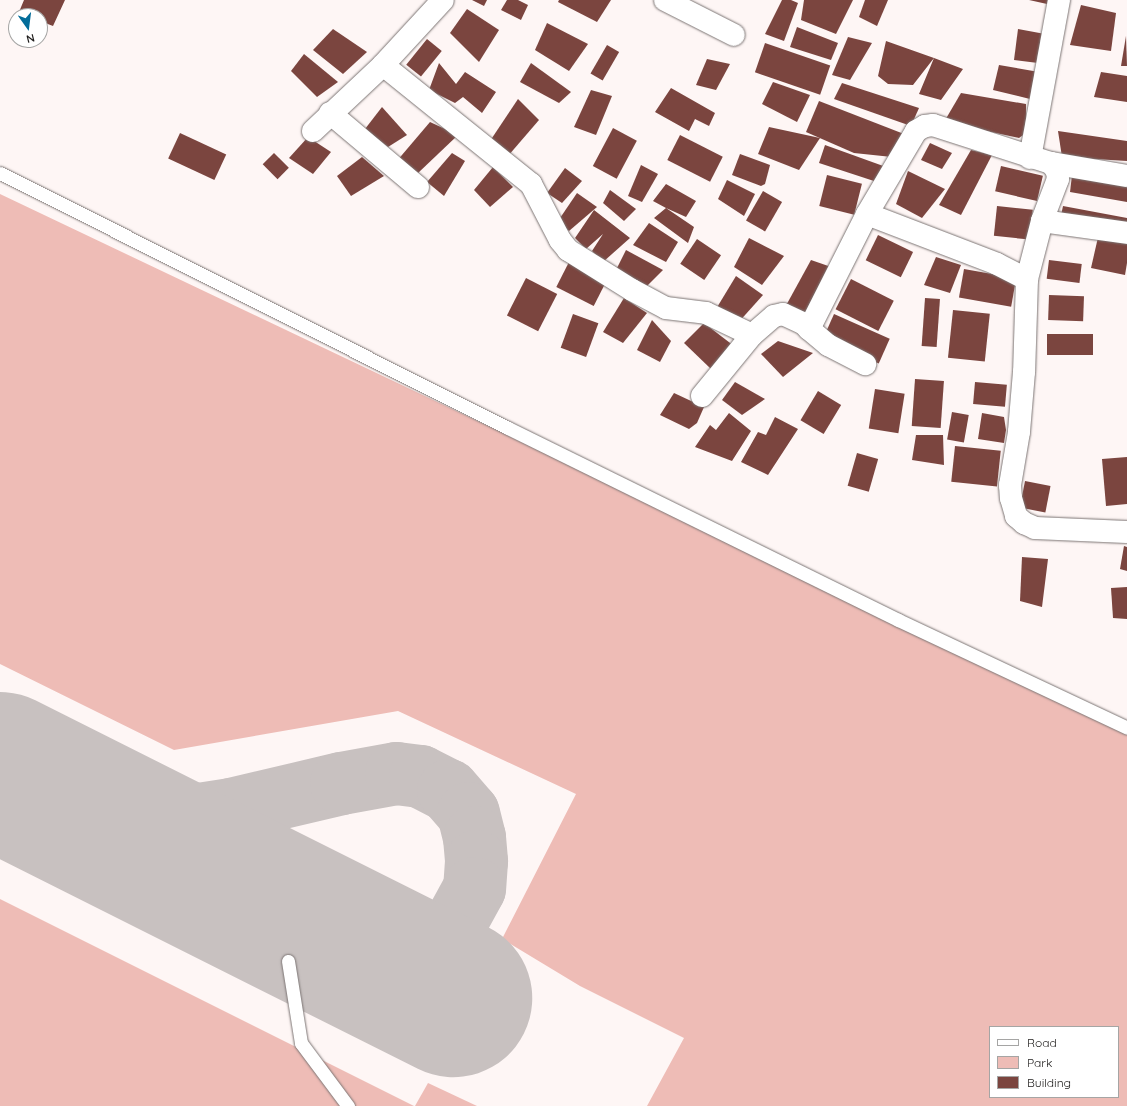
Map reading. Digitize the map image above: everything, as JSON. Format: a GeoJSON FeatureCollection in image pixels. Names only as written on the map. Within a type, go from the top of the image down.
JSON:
{"type":"FeatureCollection","features":[{"type":"Feature","properties":{"kind":"street"},"geometry":{"type":"LineString","coordinates":[[313,131],[330,113],[383,65],[443,0]]}},
{"type":"Feature","properties":{"kind":"street"},"geometry":{"type":"LineString","coordinates":[[665,0],[734,35]]}},
{"type":"Feature","properties":{"kind":"street"},"geometry":{"type":"LineString","coordinates":[[1041,161],[1059,0]]}},
{"type":"Feature","properties":{"kind":"street"},"geometry":{"type":"LineString","coordinates":[[383,65],[531,184],[560,240],[568,250],[632,290],[666,308],[706,313],[752,335]]}},
{"type":"Feature","properties":{"kind":"street"},"geometry":{"type":"LineString","coordinates":[[330,113],[418,187]]}},
{"type":"Feature","properties":{"kind":"street"},"geometry":{"type":"LineString","coordinates":[[809,329],[867,214],[916,131],[925,126],[933,125],[1041,161],[1127,176]]}},
{"type":"Feature","properties":{"kind":"street"},"geometry":{"type":"LineString","coordinates":[[1041,161],[1057,171],[1058,178],[1042,221],[1027,279],[1024,372],[1019,432],[1010,485],[1011,498],[1016,516],[1024,523],[1036,528],[1127,532]]}},
{"type":"Feature","properties":{"kind":"street"},"geometry":{"type":"LineString","coordinates":[[867,214],[997,264],[1027,279]]}},
{"type":"Feature","properties":{"kind":"street"},"geometry":{"type":"LineString","coordinates":[[1042,221],[1127,233]]}},
{"type":"Feature","properties":{"kind":"street"},"geometry":{"type":"LineString","coordinates":[[702,396],[752,335],[774,316],[784,314],[804,324],[828,345],[865,364]]}},
{"type":"Feature","properties":{"kind":"lane"},"geometry":{"type":"LineString","coordinates":[[0,173],[536,442],[891,616],[1127,728]]}},
{"type":"Feature","properties":{"kind":"lane"},"geometry":{"type":"LineString","coordinates":[[288,961],[301,1043],[348,1106]]}},
{"type":"Feature","properties":{"kind":"green space"},"geometry":{"type":"Polygon","coordinates":[[[0,194],[864,605],[1127,734],[1127,1106],[647,1106],[684,1038],[580,986],[502,939],[576,794],[398,711],[174,750],[0,664],[0,194]]]}},
{"type":"Feature","properties":{"kind":"green space"},"geometry":{"type":"Polygon","coordinates":[[[0,899],[414,1106],[0,1106],[0,899]]]}},
{"type":"Feature","properties":{"kind":"green space"},"geometry":{"type":"Polygon","coordinates":[[[428,1083],[477,1106],[415,1106],[428,1083]]]}},
{"type":"Feature","properties":{"kind":"building"},"geometry":{"type":"Polygon","coordinates":[[[24,0],[65,0],[53,26],[48,24],[48,8],[21,8],[24,0]]]}},
{"type":"Feature","properties":{"kind":"building"},"geometry":{"type":"Polygon","coordinates":[[[472,0],[487,0],[484,6],[472,0]]]}},
{"type":"Feature","properties":{"kind":"building"},"geometry":{"type":"Polygon","coordinates":[[[507,0],[518,0],[528,5],[521,20],[501,10],[507,0]]]}},
{"type":"Feature","properties":{"kind":"building"},"geometry":{"type":"Polygon","coordinates":[[[559,0],[611,0],[597,22],[558,2],[559,0]]]}},
{"type":"Feature","properties":{"kind":"building"},"geometry":{"type":"Polygon","coordinates":[[[782,0],[791,0],[798,3],[784,41],[765,34],[782,0]]]}},
{"type":"Feature","properties":{"kind":"building"},"geometry":{"type":"Polygon","coordinates":[[[804,0],[853,0],[836,34],[801,20],[804,0]]]}},
{"type":"Feature","properties":{"kind":"building"},"geometry":{"type":"Polygon","coordinates":[[[865,0],[888,0],[877,26],[859,17],[865,0]]]}},
{"type":"Feature","properties":{"kind":"building"},"geometry":{"type":"Polygon","coordinates":[[[1029,0],[1048,0],[1047,4],[1029,0]]]}},
{"type":"Feature","properties":{"kind":"building"},"geometry":{"type":"Polygon","coordinates":[[[1081,5],[1116,13],[1111,51],[1070,45],[1081,5]]]}},
{"type":"Feature","properties":{"kind":"building"},"geometry":{"type":"Polygon","coordinates":[[[467,9],[499,30],[479,62],[450,33],[467,9]]]}},
{"type":"Feature","properties":{"kind":"building"},"geometry":{"type":"Polygon","coordinates":[[[547,23],[588,44],[569,71],[535,50],[547,23]]]}},
{"type":"Feature","properties":{"kind":"building"},"geometry":{"type":"Polygon","coordinates":[[[797,27],[838,43],[831,60],[790,47],[797,27]]]}},
{"type":"Feature","properties":{"kind":"building"},"geometry":{"type":"Polygon","coordinates":[[[333,29],[367,52],[343,74],[313,50],[333,29]]]}},
{"type":"Feature","properties":{"kind":"building"},"geometry":{"type":"Polygon","coordinates":[[[1018,29],[1045,34],[1038,63],[1014,60],[1018,29]]]}},
{"type":"Feature","properties":{"kind":"building"},"geometry":{"type":"Polygon","coordinates":[[[1126,36],[1127,66],[1121,66],[1126,36]]]}},
{"type":"Feature","properties":{"kind":"building"},"geometry":{"type":"Polygon","coordinates":[[[848,37],[872,43],[850,80],[832,75],[848,37]]]}},
{"type":"Feature","properties":{"kind":"building"},"geometry":{"type":"Polygon","coordinates":[[[427,39],[442,51],[421,77],[406,65],[427,39]]]}},
{"type":"Feature","properties":{"kind":"building"},"geometry":{"type":"Polygon","coordinates":[[[886,41],[934,58],[913,85],[888,84],[878,76],[886,41]]]}},
{"type":"Feature","properties":{"kind":"building"},"geometry":{"type":"Polygon","coordinates":[[[765,43],[830,65],[820,95],[755,72],[765,43]]]}},
{"type":"Feature","properties":{"kind":"building"},"geometry":{"type":"Polygon","coordinates":[[[607,45],[619,52],[603,81],[590,74],[607,45]]]}},
{"type":"Feature","properties":{"kind":"building"},"geometry":{"type":"Polygon","coordinates":[[[304,54],[338,82],[317,97],[291,71],[304,54]]]}},
{"type":"Feature","properties":{"kind":"building"},"geometry":{"type":"Polygon","coordinates":[[[934,58],[963,69],[941,100],[919,94],[934,58]]]}},
{"type":"Feature","properties":{"kind":"building"},"geometry":{"type":"Polygon","coordinates":[[[707,59],[730,64],[716,90],[696,85],[707,59]]]}},
{"type":"Feature","properties":{"kind":"building"},"geometry":{"type":"Polygon","coordinates":[[[439,63],[456,84],[465,72],[496,92],[482,113],[463,97],[455,103],[429,90],[439,63]]]}},
{"type":"Feature","properties":{"kind":"building"},"geometry":{"type":"Polygon","coordinates":[[[531,63],[571,92],[559,103],[520,82],[531,63]]]}},
{"type":"Feature","properties":{"kind":"building"},"geometry":{"type":"Polygon","coordinates":[[[999,65],[1039,72],[1030,99],[993,90],[999,65]]]}},
{"type":"Feature","properties":{"kind":"building"},"geometry":{"type":"Polygon","coordinates":[[[1101,72],[1127,76],[1127,102],[1094,97],[1101,72]]]}},
{"type":"Feature","properties":{"kind":"building"},"geometry":{"type":"Polygon","coordinates":[[[773,82],[810,95],[797,122],[762,104],[773,82]]]}},
{"type":"Feature","properties":{"kind":"building"},"geometry":{"type":"Polygon","coordinates":[[[842,83],[919,108],[911,126],[834,99],[842,83]]]}},
{"type":"Feature","properties":{"kind":"building"},"geometry":{"type":"Polygon","coordinates":[[[671,88],[715,113],[709,126],[695,119],[689,131],[655,112],[671,88]]]}},
{"type":"Feature","properties":{"kind":"building"},"geometry":{"type":"Polygon","coordinates":[[[591,90],[612,96],[596,135],[574,127],[591,90]]]}},
{"type":"Feature","properties":{"kind":"building"},"geometry":{"type":"Polygon","coordinates":[[[961,93],[1026,104],[1026,133],[1019,138],[944,122],[961,93]]]}},
{"type":"Feature","properties":{"kind":"building"},"geometry":{"type":"Polygon","coordinates":[[[518,99],[539,120],[508,156],[488,144],[518,99]]]}},
{"type":"Feature","properties":{"kind":"building"},"geometry":{"type":"Polygon","coordinates":[[[819,101],[904,134],[892,157],[854,153],[806,132],[819,101]]]}},
{"type":"Feature","properties":{"kind":"building"},"geometry":{"type":"Polygon","coordinates":[[[382,107],[407,135],[388,147],[365,129],[382,107]]]}},
{"type":"Feature","properties":{"kind":"building"},"geometry":{"type":"Polygon","coordinates":[[[430,122],[458,135],[417,174],[396,162],[430,122]]]}},
{"type":"Feature","properties":{"kind":"building"},"geometry":{"type":"Polygon","coordinates":[[[769,127],[820,138],[799,170],[758,154],[769,127]]]}},
{"type":"Feature","properties":{"kind":"building"},"geometry":{"type":"Polygon","coordinates":[[[613,128],[637,141],[617,179],[593,166],[613,128]]]}},
{"type":"Feature","properties":{"kind":"building"},"geometry":{"type":"Polygon","coordinates":[[[1058,131],[1127,141],[1127,161],[1062,157],[1058,131]]]}},
{"type":"Feature","properties":{"kind":"building"},"geometry":{"type":"Polygon","coordinates":[[[180,133],[226,155],[214,180],[168,158],[180,133]]]}},
{"type":"Feature","properties":{"kind":"building"},"geometry":{"type":"Polygon","coordinates":[[[680,135],[723,157],[710,182],[667,160],[680,135]]]}},
{"type":"Feature","properties":{"kind":"building"},"geometry":{"type":"Polygon","coordinates":[[[308,137],[331,152],[313,174],[289,158],[308,137]]]}},
{"type":"Feature","properties":{"kind":"building"},"geometry":{"type":"Polygon","coordinates":[[[930,143],[952,153],[942,169],[921,160],[930,143]]]}},
{"type":"Feature","properties":{"kind":"building"},"geometry":{"type":"Polygon","coordinates":[[[825,145],[886,167],[877,182],[819,163],[825,145]]]}},
{"type":"Feature","properties":{"kind":"building"},"geometry":{"type":"Polygon","coordinates":[[[971,150],[992,155],[961,215],[939,205],[971,150]]]}},
{"type":"Feature","properties":{"kind":"building"},"geometry":{"type":"Polygon","coordinates":[[[274,153],[289,168],[278,179],[263,164],[274,153]]]}},
{"type":"Feature","properties":{"kind":"building"},"geometry":{"type":"Polygon","coordinates":[[[452,153],[465,161],[444,196],[427,182],[452,153]]]}},
{"type":"Feature","properties":{"kind":"building"},"geometry":{"type":"Polygon","coordinates":[[[740,154],[770,165],[765,184],[761,186],[732,175],[740,154]]]}},
{"type":"Feature","properties":{"kind":"building"},"geometry":{"type":"Polygon","coordinates":[[[362,157],[384,176],[351,196],[337,176],[362,157]]]}},
{"type":"Feature","properties":{"kind":"building"},"geometry":{"type":"Polygon","coordinates":[[[641,165],[658,174],[642,202],[628,196],[641,165]]]}},
{"type":"Feature","properties":{"kind":"building"},"geometry":{"type":"Polygon","coordinates":[[[1001,166],[1043,176],[1037,201],[995,191],[1001,166]]]}},
{"type":"Feature","properties":{"kind":"building"},"geometry":{"type":"Polygon","coordinates":[[[493,167],[513,187],[490,207],[474,190],[493,167]]]}},
{"type":"Feature","properties":{"kind":"building"},"geometry":{"type":"Polygon","coordinates":[[[565,168],[582,181],[562,203],[547,193],[565,168]]]}},
{"type":"Feature","properties":{"kind":"building"},"geometry":{"type":"Polygon","coordinates":[[[908,171],[945,189],[922,218],[896,204],[908,171]]]}},
{"type":"Feature","properties":{"kind":"building"},"geometry":{"type":"Polygon","coordinates":[[[827,175],[862,184],[854,215],[819,206],[827,175]]]}},
{"type":"Feature","properties":{"kind":"building"},"geometry":{"type":"Polygon","coordinates":[[[1072,175],[1127,182],[1127,202],[1070,192],[1072,175]]]}},
{"type":"Feature","properties":{"kind":"building"},"geometry":{"type":"Polygon","coordinates":[[[727,180],[755,194],[744,216],[718,199],[727,180]]]}},
{"type":"Feature","properties":{"kind":"building"},"geometry":{"type":"Polygon","coordinates":[[[666,184],[696,201],[686,217],[653,201],[666,184]]]}},
{"type":"Feature","properties":{"kind":"building"},"geometry":{"type":"Polygon","coordinates":[[[610,190],[636,209],[624,221],[603,203],[610,190]]]}},
{"type":"Feature","properties":{"kind":"building"},"geometry":{"type":"Polygon","coordinates":[[[763,191],[782,202],[765,231],[746,220],[763,191]]]}},
{"type":"Feature","properties":{"kind":"building"},"geometry":{"type":"Polygon","coordinates":[[[577,193],[597,207],[569,231],[558,221],[577,193]]]}},
{"type":"Feature","properties":{"kind":"building"},"geometry":{"type":"Polygon","coordinates":[[[997,206],[1033,210],[1030,240],[994,236],[997,206]]]}},
{"type":"Feature","properties":{"kind":"building"},"geometry":{"type":"Polygon","coordinates":[[[1063,206],[1127,218],[1127,230],[1060,220],[1063,206]]]}},
{"type":"Feature","properties":{"kind":"building"},"geometry":{"type":"Polygon","coordinates":[[[666,208],[694,227],[688,243],[654,218],[666,208]]]}},
{"type":"Feature","properties":{"kind":"building"},"geometry":{"type":"Polygon","coordinates":[[[594,210],[630,238],[603,262],[592,251],[603,234],[586,249],[575,238],[594,210]]]}},
{"type":"Feature","properties":{"kind":"building"},"geometry":{"type":"Polygon","coordinates":[[[649,223],[678,242],[666,262],[633,245],[649,223]]]}},
{"type":"Feature","properties":{"kind":"building"},"geometry":{"type":"Polygon","coordinates":[[[1099,233],[1127,237],[1127,263],[1125,275],[1091,268],[1099,233]]]}},
{"type":"Feature","properties":{"kind":"building"},"geometry":{"type":"Polygon","coordinates":[[[878,235],[913,252],[901,277],[866,260],[878,235]]]}},
{"type":"Feature","properties":{"kind":"building"},"geometry":{"type":"Polygon","coordinates":[[[749,238],[784,256],[762,285],[734,267],[749,238]]]}},
{"type":"Feature","properties":{"kind":"building"},"geometry":{"type":"Polygon","coordinates":[[[697,239],[721,255],[704,280],[680,264],[697,239]]]}},
{"type":"Feature","properties":{"kind":"building"},"geometry":{"type":"Polygon","coordinates":[[[626,250],[663,270],[647,286],[616,270],[626,250]]]}},
{"type":"Feature","properties":{"kind":"building"},"geometry":{"type":"Polygon","coordinates":[[[936,257],[961,265],[950,293],[924,285],[936,257]]]}},
{"type":"Feature","properties":{"kind":"building"},"geometry":{"type":"Polygon","coordinates":[[[811,260],[837,269],[807,318],[783,311],[811,260]]]}},
{"type":"Feature","properties":{"kind":"building"},"geometry":{"type":"Polygon","coordinates":[[[1049,260],[1082,264],[1079,283],[1047,279],[1049,260]]]}},
{"type":"Feature","properties":{"kind":"building"},"geometry":{"type":"Polygon","coordinates":[[[569,262],[606,281],[594,306],[556,287],[569,262]]]}},
{"type":"Feature","properties":{"kind":"building"},"geometry":{"type":"Polygon","coordinates":[[[964,269],[1016,278],[1011,307],[959,298],[964,269]]]}},
{"type":"Feature","properties":{"kind":"building"},"geometry":{"type":"Polygon","coordinates":[[[736,276],[763,295],[737,324],[716,309],[736,276]]]}},
{"type":"Feature","properties":{"kind":"building"},"geometry":{"type":"Polygon","coordinates":[[[526,278],[557,294],[538,331],[507,315],[526,278]]]}},
{"type":"Feature","properties":{"kind":"building"},"geometry":{"type":"Polygon","coordinates":[[[851,279],[894,301],[878,331],[836,309],[851,279]]]}},
{"type":"Feature","properties":{"kind":"building"},"geometry":{"type":"Polygon","coordinates":[[[1049,295],[1084,296],[1083,321],[1048,320],[1049,295]]]}},
{"type":"Feature","properties":{"kind":"building"},"geometry":{"type":"Polygon","coordinates":[[[624,298],[647,313],[623,343],[603,332],[624,298]]]}},
{"type":"Feature","properties":{"kind":"building"},"geometry":{"type":"Polygon","coordinates":[[[925,298],[940,299],[937,347],[922,346],[925,298]]]}},
{"type":"Feature","properties":{"kind":"building"},"geometry":{"type":"Polygon","coordinates":[[[953,310],[990,314],[985,362],[948,358],[953,310]]]}},
{"type":"Feature","properties":{"kind":"building"},"geometry":{"type":"Polygon","coordinates":[[[573,314],[598,323],[586,357],[561,348],[573,314]]]}},
{"type":"Feature","properties":{"kind":"building"},"geometry":{"type":"Polygon","coordinates":[[[834,314],[890,339],[879,363],[823,339],[834,314]]]}},
{"type":"Feature","properties":{"kind":"building"},"geometry":{"type":"Polygon","coordinates":[[[652,320],[671,341],[660,362],[637,350],[652,320]]]}},
{"type":"Feature","properties":{"kind":"building"},"geometry":{"type":"Polygon","coordinates":[[[704,323],[734,346],[711,369],[684,343],[704,323]]]}},
{"type":"Feature","properties":{"kind":"building"},"geometry":{"type":"Polygon","coordinates":[[[1047,334],[1093,334],[1093,355],[1047,355],[1047,334]]]}},
{"type":"Feature","properties":{"kind":"building"},"geometry":{"type":"Polygon","coordinates":[[[778,341],[813,353],[783,377],[761,354],[778,341]]]}},
{"type":"Feature","properties":{"kind":"building"},"geometry":{"type":"Polygon","coordinates":[[[915,379],[944,381],[941,428],[912,426],[915,379]]]}},
{"type":"Feature","properties":{"kind":"building"},"geometry":{"type":"Polygon","coordinates":[[[735,382],[765,399],[742,415],[722,400],[735,382]]]}},
{"type":"Feature","properties":{"kind":"building"},"geometry":{"type":"Polygon","coordinates":[[[975,382],[1007,385],[1005,407],[973,404],[975,382]]]}},
{"type":"Feature","properties":{"kind":"building"},"geometry":{"type":"Polygon","coordinates":[[[875,389],[905,394],[898,433],[869,429],[875,389]]]}},
{"type":"Feature","properties":{"kind":"building"},"geometry":{"type":"Polygon","coordinates":[[[818,391],[841,405],[824,434],[800,420],[818,391]]]}},
{"type":"Feature","properties":{"kind":"building"},"geometry":{"type":"Polygon","coordinates":[[[674,393],[704,407],[697,423],[689,429],[660,415],[674,393]]]}},
{"type":"Feature","properties":{"kind":"building"},"geometry":{"type":"Polygon","coordinates":[[[952,412],[969,415],[964,443],[947,440],[952,412]]]}},
{"type":"Feature","properties":{"kind":"building"},"geometry":{"type":"Polygon","coordinates":[[[729,413],[751,431],[732,461],[695,447],[710,425],[716,430],[729,413]]]}},
{"type":"Feature","properties":{"kind":"building"},"geometry":{"type":"Polygon","coordinates":[[[982,413],[1004,417],[1006,430],[1004,443],[978,439],[982,413]]]}},
{"type":"Feature","properties":{"kind":"building"},"geometry":{"type":"Polygon","coordinates":[[[775,417],[798,429],[768,475],[741,462],[758,432],[766,435],[775,417]]]}},
{"type":"Feature","properties":{"kind":"building"},"geometry":{"type":"Polygon","coordinates":[[[916,435],[943,435],[944,465],[912,460],[916,435]]]}},
{"type":"Feature","properties":{"kind":"building"},"geometry":{"type":"Polygon","coordinates":[[[955,446],[1001,451],[997,487],[951,482],[955,446]]]}},
{"type":"Feature","properties":{"kind":"building"},"geometry":{"type":"Polygon","coordinates":[[[857,453],[878,459],[869,492],[848,486],[857,453]]]}},
{"type":"Feature","properties":{"kind":"building"},"geometry":{"type":"Polygon","coordinates":[[[1127,457],[1127,504],[1106,506],[1102,459],[1127,457]]]}},
{"type":"Feature","properties":{"kind":"building"},"geometry":{"type":"Polygon","coordinates":[[[1025,481],[1051,486],[1045,512],[1020,508],[1025,481]]]}},
{"type":"Feature","properties":{"kind":"building"},"geometry":{"type":"Polygon","coordinates":[[[1124,546],[1127,547],[1127,571],[1120,569],[1124,546]]]}},
{"type":"Feature","properties":{"kind":"building"},"geometry":{"type":"Polygon","coordinates":[[[1022,557],[1048,559],[1042,607],[1020,601],[1022,557]]]}},
{"type":"Feature","properties":{"kind":"building"},"geometry":{"type":"Polygon","coordinates":[[[1127,587],[1127,619],[1113,618],[1111,588],[1127,587]]]}},
{"type":"Feature","properties":{"kind":"taxiway"},"geometry":{"type":"LineString","coordinates":[[65,804],[109,814],[149,818],[186,816],[231,809],[341,783],[396,773],[420,776],[448,790],[468,813],[474,837],[476,861],[474,888],[439,952],[412,977],[391,988],[366,995],[344,993],[319,981],[288,961],[268,944],[235,907],[221,882]]}},
{"type":"Feature","properties":{"kind":"runway"},"geometry":{"type":"LineString","coordinates":[[0,771],[453,998]]}}]}
